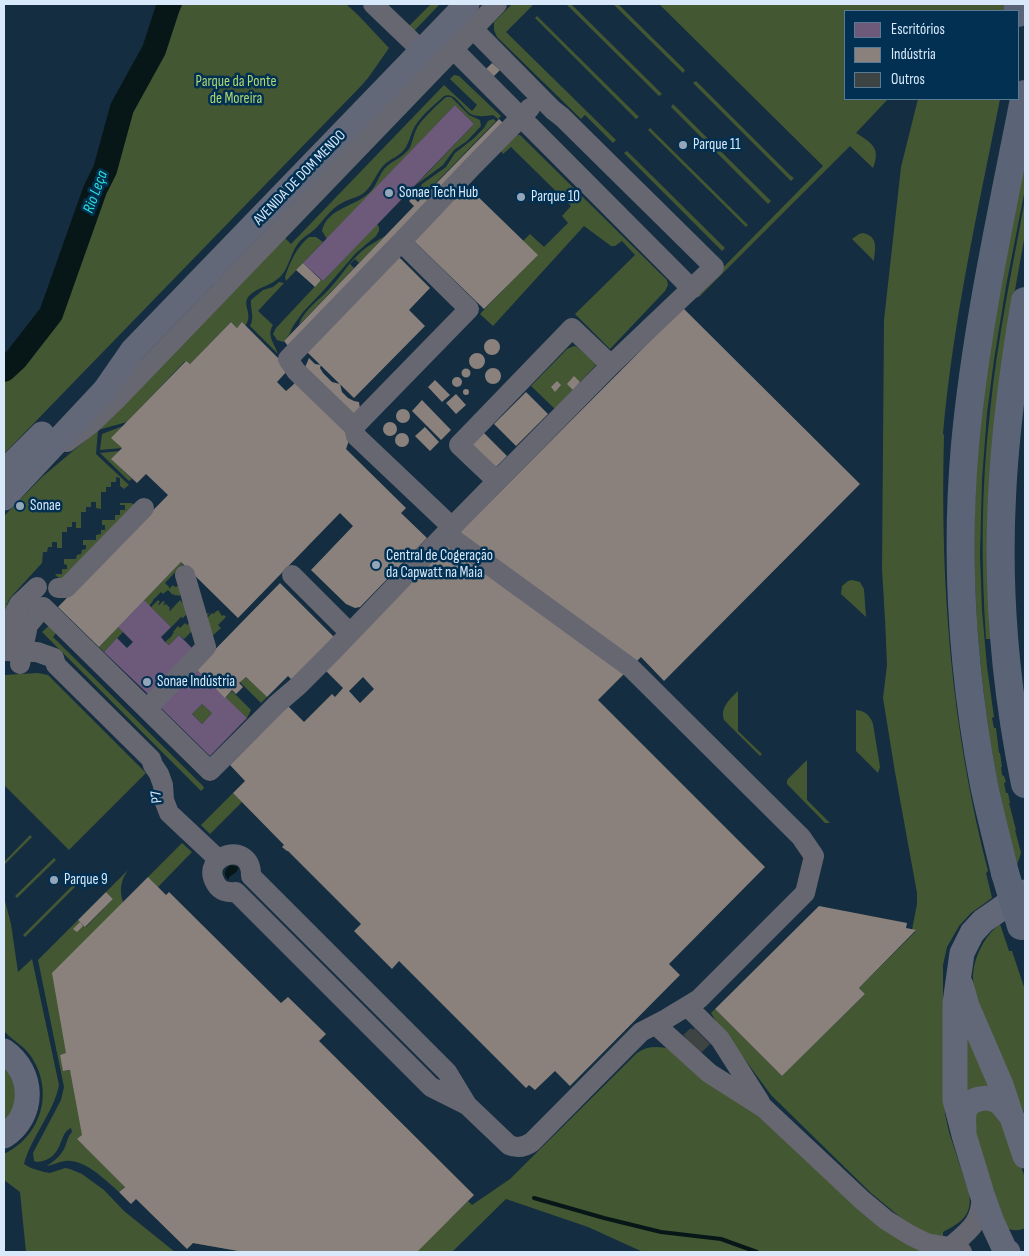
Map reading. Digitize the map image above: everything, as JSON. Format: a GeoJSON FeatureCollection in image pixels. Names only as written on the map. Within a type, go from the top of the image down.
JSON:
{"type":"FeatureCollection","features":[{"type":"Feature","properties":{"kind":"highway"},"geometry":{"type":"LineString","coordinates":[[1023,932],[1005,873],[984,784],[978,749],[968,675],[962,592],[961,534],[963,474],[970,401],[983,311],[1025,94]]}},
{"type":"Feature","properties":{"kind":"highway"},"geometry":{"type":"LineString","coordinates":[[1002,209],[996,167],[1010,100]]}},
{"type":"Feature","properties":{"kind":"highway"},"geometry":{"type":"LineString","coordinates":[[1025,301],[1006,432],[1001,544],[1008,681],[1025,784]]}},
{"type":"Feature","properties":{"kind":"main road","name":"AVENIDA DE DOM MENDO"},"geometry":{"type":"LineString","coordinates":[[4,472],[93,382],[132,351],[467,4]]}},
{"type":"Feature","properties":{"kind":"main road","name":"AVENIDA DE DOM MENDO"},"geometry":{"type":"LineString","coordinates":[[4,498],[105,390],[132,351]]}},
{"type":"Feature","properties":{"kind":"main road"},"geometry":{"type":"LineString","coordinates":[[1009,1245],[982,1194],[964,1135],[956,1100],[955,1004],[962,954],[972,933],[983,921],[1025,892]]}},
{"type":"Feature","properties":{"kind":"main road"},"geometry":{"type":"LineString","coordinates":[[958,975],[967,1006],[1001,1085],[1025,1156]]}},
{"type":"Feature","properties":{"kind":"main road"},"geometry":{"type":"LineString","coordinates":[[4,1051],[20,1068],[26,1082],[27,1096],[21,1118],[4,1136]]}},
{"type":"Feature","properties":{"kind":"main road"},"geometry":{"type":"LineString","coordinates":[[964,1135],[964,1113],[973,1101],[992,1098],[1001,1103],[1013,1118]]}},
{"type":"Feature","properties":{"kind":"lane"},"geometry":{"type":"LineString","coordinates":[[373,4],[422,51]]}},
{"type":"Feature","properties":{"kind":"lane"},"geometry":{"type":"LineString","coordinates":[[45,454],[64,444],[91,424],[116,400],[497,4]]}},
{"type":"Feature","properties":{"kind":"lane"},"geometry":{"type":"LineString","coordinates":[[46,595],[147,709],[210,771],[277,704],[298,686],[611,365],[714,267],[473,29]]}},
{"type":"Feature","properties":{"kind":"lane"},"geometry":{"type":"LineString","coordinates":[[453,50],[692,289]]}},
{"type":"Feature","properties":{"kind":"lane"},"geometry":{"type":"LineString","coordinates":[[467,1106],[447,1072],[251,876],[250,866],[242,856],[230,854],[218,860],[213,869],[212,876],[214,882],[222,890],[236,892],[431,1087],[467,1106],[509,1146],[517,1148],[532,1142],[641,1032],[688,1007],[699,999],[805,893],[814,856],[801,837],[630,668],[456,541],[449,530],[356,436],[354,427],[296,371],[288,359],[470,169],[541,98]]}},
{"type":"Feature","properties":{"kind":"lane"},"geometry":{"type":"LineString","coordinates":[[354,427],[469,309],[401,242]]}},
{"type":"Feature","properties":{"kind":"lane"},"geometry":{"type":"LineString","coordinates":[[497,481],[459,445],[572,328],[611,365]]}},
{"type":"Feature","properties":{"kind":"lane"},"geometry":{"type":"LineString","coordinates":[[11,656],[46,595],[66,588],[144,508]]}},
{"type":"Feature","properties":{"kind":"lane"},"geometry":{"type":"LineString","coordinates":[[147,709],[206,647],[185,575]]}},
{"type":"Feature","properties":{"kind":"lane"},"geometry":{"type":"LineString","coordinates":[[292,575],[350,633]]}},
{"type":"Feature","properties":{"kind":"lane"},"geometry":{"type":"LineString","coordinates":[[11,656],[37,652],[54,658],[56,665],[155,767],[163,785],[167,816],[187,830],[218,860]]}},
{"type":"Feature","properties":{"kind":"lane"},"geometry":{"type":"LineString","coordinates":[[155,767],[158,761],[169,773],[182,814],[192,825],[187,830]]}},
{"type":"Feature","properties":{"kind":"lane"},"geometry":{"type":"LineString","coordinates":[[688,1007],[720,1039],[764,1108]]}},
{"type":"Feature","properties":{"kind":"lane"},"geometry":{"type":"LineString","coordinates":[[656,1025],[709,1074],[764,1108],[862,1200],[886,1220],[910,1235],[926,1243],[956,1250],[978,1218],[982,1208],[982,1194]]}},
{"type":"Feature","properties":{"kind":"green space","name":"Parque da Ponte de Moreira"},"geometry":{"type":"Polygon","coordinates":[[[183,4],[346,4],[389,48],[361,86],[4,454],[4,377],[58,310],[114,164],[132,104],[183,4]]]}},
{"type":"Feature","properties":{"kind":"green space"},"geometry":{"type":"Polygon","coordinates":[[[431,4],[440,4],[415,30],[411,31],[407,28],[431,4]]]}},
{"type":"Feature","properties":{"kind":"green space"},"geometry":{"type":"Polygon","coordinates":[[[512,4],[534,4],[506,32],[616,140],[613,143],[585,115],[581,119],[497,37],[494,30],[494,22],[512,4]]]}},
{"type":"Feature","properties":{"kind":"green space"},"geometry":{"type":"Polygon","coordinates":[[[566,4],[571,4],[662,94],[659,96],[566,4]]]}},
{"type":"Feature","properties":{"kind":"green space"},"geometry":{"type":"Polygon","coordinates":[[[613,4],[618,4],[685,70],[683,73],[613,4]]]}},
{"type":"Feature","properties":{"kind":"green space"},"geometry":{"type":"Polygon","coordinates":[[[659,4],[1007,4],[1007,10],[844,10],[844,100],[887,100],[856,133],[874,147],[876,156],[873,168],[850,146],[699,297],[701,290],[823,166],[659,4]]]}},
{"type":"Feature","properties":{"kind":"green space"},"geometry":{"type":"Polygon","coordinates":[[[537,16],[639,117],[636,119],[535,18],[537,16]]]}},
{"type":"Feature","properties":{"kind":"green space"},"geometry":{"type":"Polygon","coordinates":[[[454,75],[459,76],[501,116],[498,119],[493,115],[473,115],[452,96],[444,96],[421,118],[403,151],[383,166],[366,191],[332,210],[316,228],[300,241],[280,277],[248,297],[246,304],[248,318],[245,326],[242,323],[237,328],[231,322],[190,364],[185,361],[127,422],[98,430],[96,454],[129,485],[124,489],[120,486],[120,478],[116,477],[116,482],[111,482],[111,487],[106,487],[106,492],[101,492],[101,509],[96,508],[96,502],[91,502],[91,507],[86,507],[86,512],[81,512],[81,528],[76,528],[76,522],[72,522],[72,527],[67,527],[67,532],[62,532],[62,548],[57,548],[57,542],[52,542],[52,547],[48,547],[47,552],[43,552],[42,563],[10,598],[7,604],[4,635],[4,516],[42,477],[86,440],[285,238],[291,244],[444,85],[472,111],[477,105],[450,79],[454,75]]]}},
{"type":"Feature","properties":{"kind":"green space"},"geometry":{"type":"Polygon","coordinates":[[[696,81],[794,178],[791,181],[693,83],[696,81]]]}},
{"type":"Feature","properties":{"kind":"green space"},"geometry":{"type":"Polygon","coordinates":[[[446,97],[451,97],[469,115],[480,120],[481,126],[467,141],[454,150],[443,165],[416,185],[474,124],[455,105],[327,239],[322,231],[330,217],[371,191],[385,168],[409,149],[422,121],[446,97]]]}},
{"type":"Feature","properties":{"kind":"green space"},"geometry":{"type":"Polygon","coordinates":[[[918,100],[1000,100],[960,308],[947,392],[943,434],[944,546],[951,655],[965,763],[992,898],[971,913],[959,926],[947,947],[943,965],[945,1114],[970,1201],[964,1218],[943,1232],[943,1236],[926,1234],[900,1217],[871,1193],[771,1095],[711,1013],[715,1009],[782,1076],[865,994],[859,988],[916,931],[912,930],[917,893],[883,698],[887,665],[882,569],[884,320],[901,167],[918,100]]]}},
{"type":"Feature","properties":{"kind":"green space"},"geometry":{"type":"Polygon","coordinates":[[[673,104],[771,201],[768,204],[671,107],[673,104]]]}},
{"type":"Feature","properties":{"kind":"green space"},"geometry":{"type":"Polygon","coordinates":[[[493,119],[496,121],[419,200],[418,191],[422,184],[446,167],[455,153],[473,139],[488,121],[493,119]]]}},
{"type":"Feature","properties":{"kind":"green space"},"geometry":{"type":"Polygon","coordinates":[[[650,128],[748,225],[746,227],[648,130],[650,128]]]}},
{"type":"Feature","properties":{"kind":"green space"},"geometry":{"type":"Polygon","coordinates":[[[517,135],[520,135],[667,280],[668,285],[665,291],[610,349],[575,314],[635,255],[622,241],[615,246],[611,246],[584,226],[493,326],[480,314],[537,255],[523,241],[530,234],[544,247],[568,223],[562,216],[571,206],[511,147],[503,154],[501,151],[517,135]]]}},
{"type":"Feature","properties":{"kind":"green space"},"geometry":{"type":"Polygon","coordinates":[[[627,151],[725,248],[722,251],[624,153],[627,151]]]}},
{"type":"Feature","properties":{"kind":"green space"},"geometry":{"type":"Polygon","coordinates":[[[1025,158],[1025,189],[1006,286],[987,413],[982,480],[980,555],[982,610],[994,717],[992,718],[994,728],[996,728],[1002,775],[1006,782],[1004,783],[1006,793],[1008,793],[1021,853],[1017,865],[996,775],[983,684],[977,623],[974,521],[976,470],[984,386],[1000,288],[1025,158]]]}},
{"type":"Feature","properties":{"kind":"green space"},"geometry":{"type":"Polygon","coordinates":[[[1025,199],[1025,234],[1004,352],[992,639],[986,639],[983,525],[987,440],[1001,332],[1025,199]]]}},
{"type":"Feature","properties":{"kind":"green space"},"geometry":{"type":"Polygon","coordinates":[[[377,224],[379,231],[376,236],[356,253],[303,312],[283,342],[277,340],[273,334],[276,328],[377,224]]]}},
{"type":"Feature","properties":{"kind":"green space"},"geometry":{"type":"Polygon","coordinates":[[[863,233],[874,240],[874,261],[852,239],[863,233]]]}},
{"type":"Feature","properties":{"kind":"green space"},"geometry":{"type":"Polygon","coordinates":[[[385,236],[359,263],[355,259],[350,264],[358,255],[385,236]]]}},
{"type":"Feature","properties":{"kind":"green space"},"geometry":{"type":"Polygon","coordinates":[[[309,237],[316,237],[323,242],[286,281],[285,277],[294,255],[309,237]]]}},
{"type":"Feature","properties":{"kind":"green space"},"geometry":{"type":"Polygon","coordinates":[[[350,264],[354,268],[299,325],[308,310],[350,264]]]}},
{"type":"Feature","properties":{"kind":"green space"},"geometry":{"type":"Polygon","coordinates":[[[279,282],[284,283],[258,311],[273,325],[270,333],[278,354],[250,326],[252,316],[251,300],[263,290],[273,287],[279,282]]]}},
{"type":"Feature","properties":{"kind":"green space"},"geometry":{"type":"Polygon","coordinates":[[[574,346],[597,364],[555,409],[531,386],[567,349],[574,346]]]}},
{"type":"Feature","properties":{"kind":"green space"},"geometry":{"type":"Polygon","coordinates":[[[123,426],[112,438],[122,448],[100,450],[102,434],[123,426]]]}},
{"type":"Feature","properties":{"kind":"green space"},"geometry":{"type":"Polygon","coordinates":[[[119,451],[112,459],[132,479],[129,481],[100,453],[119,451]]]}},
{"type":"Feature","properties":{"kind":"green space"},"geometry":{"type":"Polygon","coordinates":[[[120,503],[135,505],[68,579],[57,577],[55,574],[62,574],[62,569],[67,569],[64,559],[76,559],[82,550],[86,549],[86,545],[83,545],[83,540],[96,540],[96,535],[101,534],[101,530],[105,530],[102,520],[115,520],[115,515],[120,515],[120,510],[125,510],[125,505],[120,505],[120,503]]]}},
{"type":"Feature","properties":{"kind":"green space"},"geometry":{"type":"Polygon","coordinates":[[[181,562],[183,564],[165,583],[169,589],[173,585],[175,587],[178,586],[183,592],[176,596],[168,590],[163,594],[161,592],[149,606],[144,600],[181,562]]]}},
{"type":"Feature","properties":{"kind":"green space"},"geometry":{"type":"Polygon","coordinates":[[[852,580],[860,582],[864,589],[866,617],[841,594],[842,586],[852,580]]]}},
{"type":"Feature","properties":{"kind":"green space"},"geometry":{"type":"Polygon","coordinates":[[[158,600],[160,602],[159,605],[163,601],[165,602],[163,605],[166,604],[170,611],[180,600],[190,610],[161,638],[171,627],[151,607],[158,600]]]}},
{"type":"Feature","properties":{"kind":"green space"},"geometry":{"type":"Polygon","coordinates":[[[218,610],[222,616],[226,617],[218,625],[221,628],[210,638],[207,636],[208,634],[203,625],[205,622],[200,619],[208,613],[206,619],[218,610]]]}},
{"type":"Feature","properties":{"kind":"green space"},"geometry":{"type":"Polygon","coordinates":[[[192,620],[193,630],[184,639],[179,635],[169,645],[165,642],[172,636],[178,626],[180,628],[185,623],[187,625],[192,620]]]}},
{"type":"Feature","properties":{"kind":"green space"},"geometry":{"type":"Polygon","coordinates":[[[51,624],[56,633],[53,637],[203,786],[204,788],[201,791],[42,632],[51,624]]]}},
{"type":"Feature","properties":{"kind":"green space"},"geometry":{"type":"Polygon","coordinates":[[[118,627],[123,632],[104,652],[99,647],[118,627]]]}},
{"type":"Feature","properties":{"kind":"green space"},"geometry":{"type":"Polygon","coordinates":[[[38,673],[48,675],[146,773],[69,850],[4,785],[4,675],[38,673]]]}},
{"type":"Feature","properties":{"kind":"green space"},"geometry":{"type":"Polygon","coordinates":[[[246,677],[267,697],[261,703],[240,682],[246,677]]]}},
{"type":"Feature","properties":{"kind":"green space"},"geometry":{"type":"Polygon","coordinates":[[[232,691],[251,710],[247,718],[225,698],[232,691]]]}},
{"type":"Feature","properties":{"kind":"green space"},"geometry":{"type":"Polygon","coordinates":[[[738,691],[738,731],[762,754],[760,756],[724,720],[723,711],[729,700],[738,691]]]}},
{"type":"Feature","properties":{"kind":"green space"},"geometry":{"type":"Polygon","coordinates":[[[202,704],[212,713],[202,724],[192,714],[202,704]]]}},
{"type":"Feature","properties":{"kind":"green space"},"geometry":{"type":"Polygon","coordinates":[[[856,710],[867,714],[873,724],[880,767],[878,773],[856,751],[856,710]]]}},
{"type":"Feature","properties":{"kind":"green space"},"geometry":{"type":"Polygon","coordinates":[[[807,760],[807,800],[830,823],[825,823],[787,784],[788,779],[807,760]]]}},
{"type":"Feature","properties":{"kind":"green space"},"geometry":{"type":"Polygon","coordinates":[[[233,793],[242,802],[210,834],[201,825],[233,793]]]}},
{"type":"Feature","properties":{"kind":"green space"},"geometry":{"type":"Polygon","coordinates":[[[30,835],[32,837],[4,865],[4,862],[30,835]]]}},
{"type":"Feature","properties":{"kind":"green space"},"geometry":{"type":"Polygon","coordinates":[[[182,843],[192,852],[158,887],[148,877],[182,843]]]}},
{"type":"Feature","properties":{"kind":"green space"},"geometry":{"type":"Polygon","coordinates":[[[54,858],[56,860],[17,898],[15,896],[54,858]]]}},
{"type":"Feature","properties":{"kind":"green space"},"geometry":{"type":"Polygon","coordinates":[[[128,870],[121,885],[123,902],[449,1220],[468,1201],[472,1205],[510,1179],[637,1053],[653,1047],[661,1047],[670,1049],[759,1112],[928,1252],[643,1252],[588,1227],[506,1199],[452,1252],[244,1252],[193,1243],[125,1186],[119,1192],[88,1167],[73,1161],[64,1161],[47,1166],[63,1150],[72,1132],[71,1128],[64,1135],[52,1156],[46,1160],[34,1161],[33,1153],[61,1100],[64,1087],[38,960],[78,920],[86,927],[113,899],[106,892],[128,870]],[[69,1053],[60,1055],[64,1071],[72,1070],[69,1053]],[[84,1133],[78,1140],[85,1147],[95,1138],[84,1133]]]}},
{"type":"Feature","properties":{"kind":"green space"},"geometry":{"type":"Polygon","coordinates":[[[84,874],[86,876],[25,937],[23,935],[84,874]]]}},
{"type":"Feature","properties":{"kind":"green space"},"geometry":{"type":"Polygon","coordinates":[[[4,897],[11,924],[18,972],[32,959],[59,1085],[52,1105],[27,1154],[24,1164],[44,1172],[50,1173],[65,1168],[82,1174],[104,1190],[124,1211],[175,1252],[26,1252],[20,1192],[4,1180],[4,1154],[28,1136],[36,1124],[41,1111],[43,1097],[38,1069],[30,1055],[4,1031],[4,897]]]}},
{"type":"Feature","properties":{"kind":"green space"},"geometry":{"type":"Polygon","coordinates":[[[1000,924],[1009,951],[1012,951],[1025,990],[1025,1115],[979,1005],[973,978],[975,963],[981,948],[989,934],[1000,924]]]}},
{"type":"Feature","properties":{"kind":"green space"},"geometry":{"type":"Polygon","coordinates":[[[962,1009],[988,1086],[982,1086],[964,1094],[962,1009]]]}},
{"type":"Feature","properties":{"kind":"green space"},"geometry":{"type":"Polygon","coordinates":[[[4,1064],[15,1080],[15,1107],[4,1124],[4,1064]]]}},
{"type":"Feature","properties":{"kind":"green space"},"geometry":{"type":"Polygon","coordinates":[[[984,1107],[1005,1119],[1025,1178],[1025,1228],[1020,1230],[1007,1228],[969,1121],[984,1107]]]}},
{"type":"Feature","properties":{"kind":"shaded area"},"geometry":{"type":"Polygon","coordinates":[[[231,865],[238,867],[238,870],[228,880],[225,872],[231,865]]]}},
{"type":"Feature","properties":{"kind":"building: Escritórios","name":"Sonae Tech Hub"},"geometry":{"type":"Polygon","coordinates":[[[455,105],[474,124],[323,281],[303,263],[455,105]]]}},
{"type":"Feature","properties":{"kind":"building: Escritórios"},"geometry":{"type":"Polygon","coordinates":[[[144,600],[171,627],[161,637],[165,642],[169,645],[179,635],[193,649],[149,695],[104,652],[117,638],[127,648],[133,642],[118,627],[144,600]]]}},
{"type":"Feature","properties":{"kind":"building: Escritórios"},"geometry":{"type":"Polygon","coordinates":[[[196,669],[247,718],[210,756],[160,707],[196,669]],[[202,704],[192,714],[202,724],[212,713],[202,704]]]}},
{"type":"Feature","properties":{"kind":"building: Indústria"},"geometry":{"type":"Polygon","coordinates":[[[492,63],[500,70],[494,76],[486,69],[492,63]]]}},
{"type":"Feature","properties":{"kind":"building: Indústria"},"geometry":{"type":"Polygon","coordinates":[[[499,119],[503,123],[288,346],[284,341],[414,206],[409,201],[413,197],[418,202],[499,119]]]}},
{"type":"Feature","properties":{"kind":"building: Indústria"},"geometry":{"type":"Polygon","coordinates":[[[467,186],[538,255],[484,309],[414,241],[467,186]]]}},
{"type":"Feature","properties":{"kind":"building: Indústria"},"geometry":{"type":"Polygon","coordinates":[[[399,257],[430,288],[409,310],[425,326],[354,398],[306,351],[399,257]]]}},
{"type":"Feature","properties":{"kind":"building: Indústria"},"geometry":{"type":"Polygon","coordinates":[[[303,263],[321,280],[315,287],[296,270],[303,263]]]}},
{"type":"Feature","properties":{"kind":"building: Indústria"},"geometry":{"type":"Polygon","coordinates":[[[683,308],[860,484],[664,681],[641,657],[598,700],[765,867],[669,964],[680,975],[570,1086],[555,1071],[535,1090],[529,1085],[526,1088],[399,961],[392,969],[354,931],[361,924],[282,847],[284,845],[233,793],[245,781],[230,765],[288,706],[304,722],[332,694],[335,697],[343,688],[324,669],[683,308]],[[363,677],[349,691],[360,703],[374,689],[363,677]]]}},
{"type":"Feature","properties":{"kind":"building: Indústria"},"geometry":{"type":"Polygon","coordinates":[[[231,322],[237,328],[242,322],[289,369],[277,382],[286,391],[303,372],[309,358],[315,364],[321,365],[320,368],[323,373],[332,382],[340,384],[342,392],[348,398],[359,402],[360,409],[346,449],[406,508],[401,513],[427,538],[360,607],[355,608],[346,604],[311,570],[353,526],[340,513],[238,618],[181,562],[99,647],[58,607],[168,495],[146,474],[137,483],[111,459],[122,448],[111,438],[186,361],[190,364],[231,322]]]}},
{"type":"Feature","properties":{"kind":"building: Indústria"},"geometry":{"type":"Polygon","coordinates":[[[492,339],[498,341],[500,347],[498,353],[492,355],[486,353],[484,347],[486,341],[492,339]]]}},
{"type":"Feature","properties":{"kind":"building: Indústria"},"geometry":{"type":"Polygon","coordinates":[[[477,353],[483,355],[485,361],[483,367],[477,369],[471,367],[469,361],[471,355],[477,353]]]}},
{"type":"Feature","properties":{"kind":"building: Indústria"},"geometry":{"type":"Polygon","coordinates":[[[466,368],[471,373],[466,378],[461,373],[466,368]]]}},
{"type":"Feature","properties":{"kind":"building: Indústria"},"geometry":{"type":"Polygon","coordinates":[[[493,368],[499,370],[501,376],[499,382],[493,384],[487,382],[485,376],[487,370],[493,368]]]}},
{"type":"Feature","properties":{"kind":"building: Indústria"},"geometry":{"type":"Polygon","coordinates":[[[574,376],[580,382],[573,390],[567,384],[574,376]]]}},
{"type":"Feature","properties":{"kind":"building: Indústria"},"geometry":{"type":"Polygon","coordinates":[[[457,377],[462,382],[457,387],[452,382],[457,377]]]}},
{"type":"Feature","properties":{"kind":"building: Indústria"},"geometry":{"type":"Polygon","coordinates":[[[435,380],[450,395],[442,402],[428,387],[435,380]]]}},
{"type":"Feature","properties":{"kind":"building: Indústria"},"geometry":{"type":"Polygon","coordinates":[[[557,381],[561,385],[555,392],[551,387],[557,381]]]}},
{"type":"Feature","properties":{"kind":"building: Indústria"},"geometry":{"type":"Polygon","coordinates":[[[466,389],[469,392],[466,395],[463,392],[466,389]]]}},
{"type":"Feature","properties":{"kind":"building: Indústria"},"geometry":{"type":"Polygon","coordinates":[[[526,392],[548,414],[516,446],[494,424],[526,392]]]}},
{"type":"Feature","properties":{"kind":"building: Indústria"},"geometry":{"type":"Polygon","coordinates":[[[456,394],[466,405],[456,414],[446,403],[456,394]]]}},
{"type":"Feature","properties":{"kind":"building: Indústria"},"geometry":{"type":"Polygon","coordinates":[[[422,400],[451,430],[441,440],[412,411],[422,400]]]}},
{"type":"Feature","properties":{"kind":"building: Indústria"},"geometry":{"type":"Polygon","coordinates":[[[403,409],[408,411],[410,416],[408,421],[403,423],[398,421],[396,416],[398,411],[403,409]]]}},
{"type":"Feature","properties":{"kind":"building: Indústria"},"geometry":{"type":"Polygon","coordinates":[[[387,422],[393,422],[397,429],[393,436],[387,436],[383,432],[383,426],[387,422]]]}},
{"type":"Feature","properties":{"kind":"building: Indústria"},"geometry":{"type":"Polygon","coordinates":[[[425,427],[439,442],[430,451],[415,436],[425,427]]]}},
{"type":"Feature","properties":{"kind":"building: Indústria"},"geometry":{"type":"Polygon","coordinates":[[[399,433],[405,433],[409,440],[405,447],[399,447],[395,443],[395,437],[399,433]]]}},
{"type":"Feature","properties":{"kind":"building: Indústria"},"geometry":{"type":"Polygon","coordinates":[[[484,433],[507,456],[495,468],[472,445],[484,433]]]}},
{"type":"Feature","properties":{"kind":"building: Indústria"},"geometry":{"type":"Polygon","coordinates":[[[280,583],[337,640],[295,683],[288,676],[267,697],[246,677],[239,683],[243,687],[236,694],[232,690],[225,698],[196,669],[280,583]]]}},
{"type":"Feature","properties":{"kind":"building: Indústria"},"geometry":{"type":"Polygon","coordinates":[[[148,877],[166,895],[169,892],[281,1003],[288,997],[326,1034],[319,1041],[474,1195],[417,1252],[244,1252],[193,1243],[187,1249],[136,1199],[131,1204],[119,1192],[125,1187],[77,1139],[82,1135],[70,1070],[63,1071],[60,1055],[66,1053],[52,973],[148,877]]]}},
{"type":"Feature","properties":{"kind":"building: Indústria"},"geometry":{"type":"Polygon","coordinates":[[[106,892],[113,899],[85,927],[78,920],[106,892]]]}},
{"type":"Feature","properties":{"kind":"building: Indústria"},"geometry":{"type":"Polygon","coordinates":[[[819,906],[907,923],[906,928],[916,930],[859,988],[865,994],[782,1076],[715,1009],[819,906]]]}},
{"type":"Feature","properties":{"kind":"building: Indústria"},"geometry":{"type":"Polygon","coordinates":[[[80,922],[83,926],[77,932],[73,929],[80,922]]]}},
{"type":"Feature","properties":{"kind":"building: Outros"},"geometry":{"type":"Polygon","coordinates":[[[691,1028],[693,1030],[694,1028],[710,1044],[700,1054],[683,1035],[691,1028]]]}},
{"type":"Feature","properties":{"kind":"waterway","name":"Rio Leça"},"geometry":{"type":"LineString","coordinates":[[4,370],[16,359],[51,314],[95,190],[105,170],[122,108],[154,50],[169,4]]}},
{"type":"Feature","properties":{"kind":"waterway"},"geometry":{"type":"LineString","coordinates":[[534,1198],[661,1232],[721,1239],[757,1252]]}},
{"type":"Feature","properties":{"kind":"place","name":"Parque 11"},"geometry":{"type":"Point","coordinates":[683,145]}},
{"type":"Feature","properties":{"kind":"place","name":"Sonae Tech Hub"},"geometry":{"type":"Point","coordinates":[389,193]}},
{"type":"Feature","properties":{"kind":"place","name":"Parque 10"},"geometry":{"type":"Point","coordinates":[521,197]}},
{"type":"Feature","properties":{"kind":"place","name":"Sonae"},"geometry":{"type":"Point","coordinates":[20,506]}},
{"type":"Feature","properties":{"kind":"place","name":"Central de Cogeração da Capwatt na Maia"},"geometry":{"type":"Point","coordinates":[376,565]}},
{"type":"Feature","properties":{"kind":"place","name":"Sonae Indústria"},"geometry":{"type":"Point","coordinates":[147,682]}},
{"type":"Feature","properties":{"kind":"place","name":"Parque 9"},"geometry":{"type":"Point","coordinates":[54,880]}}]}
